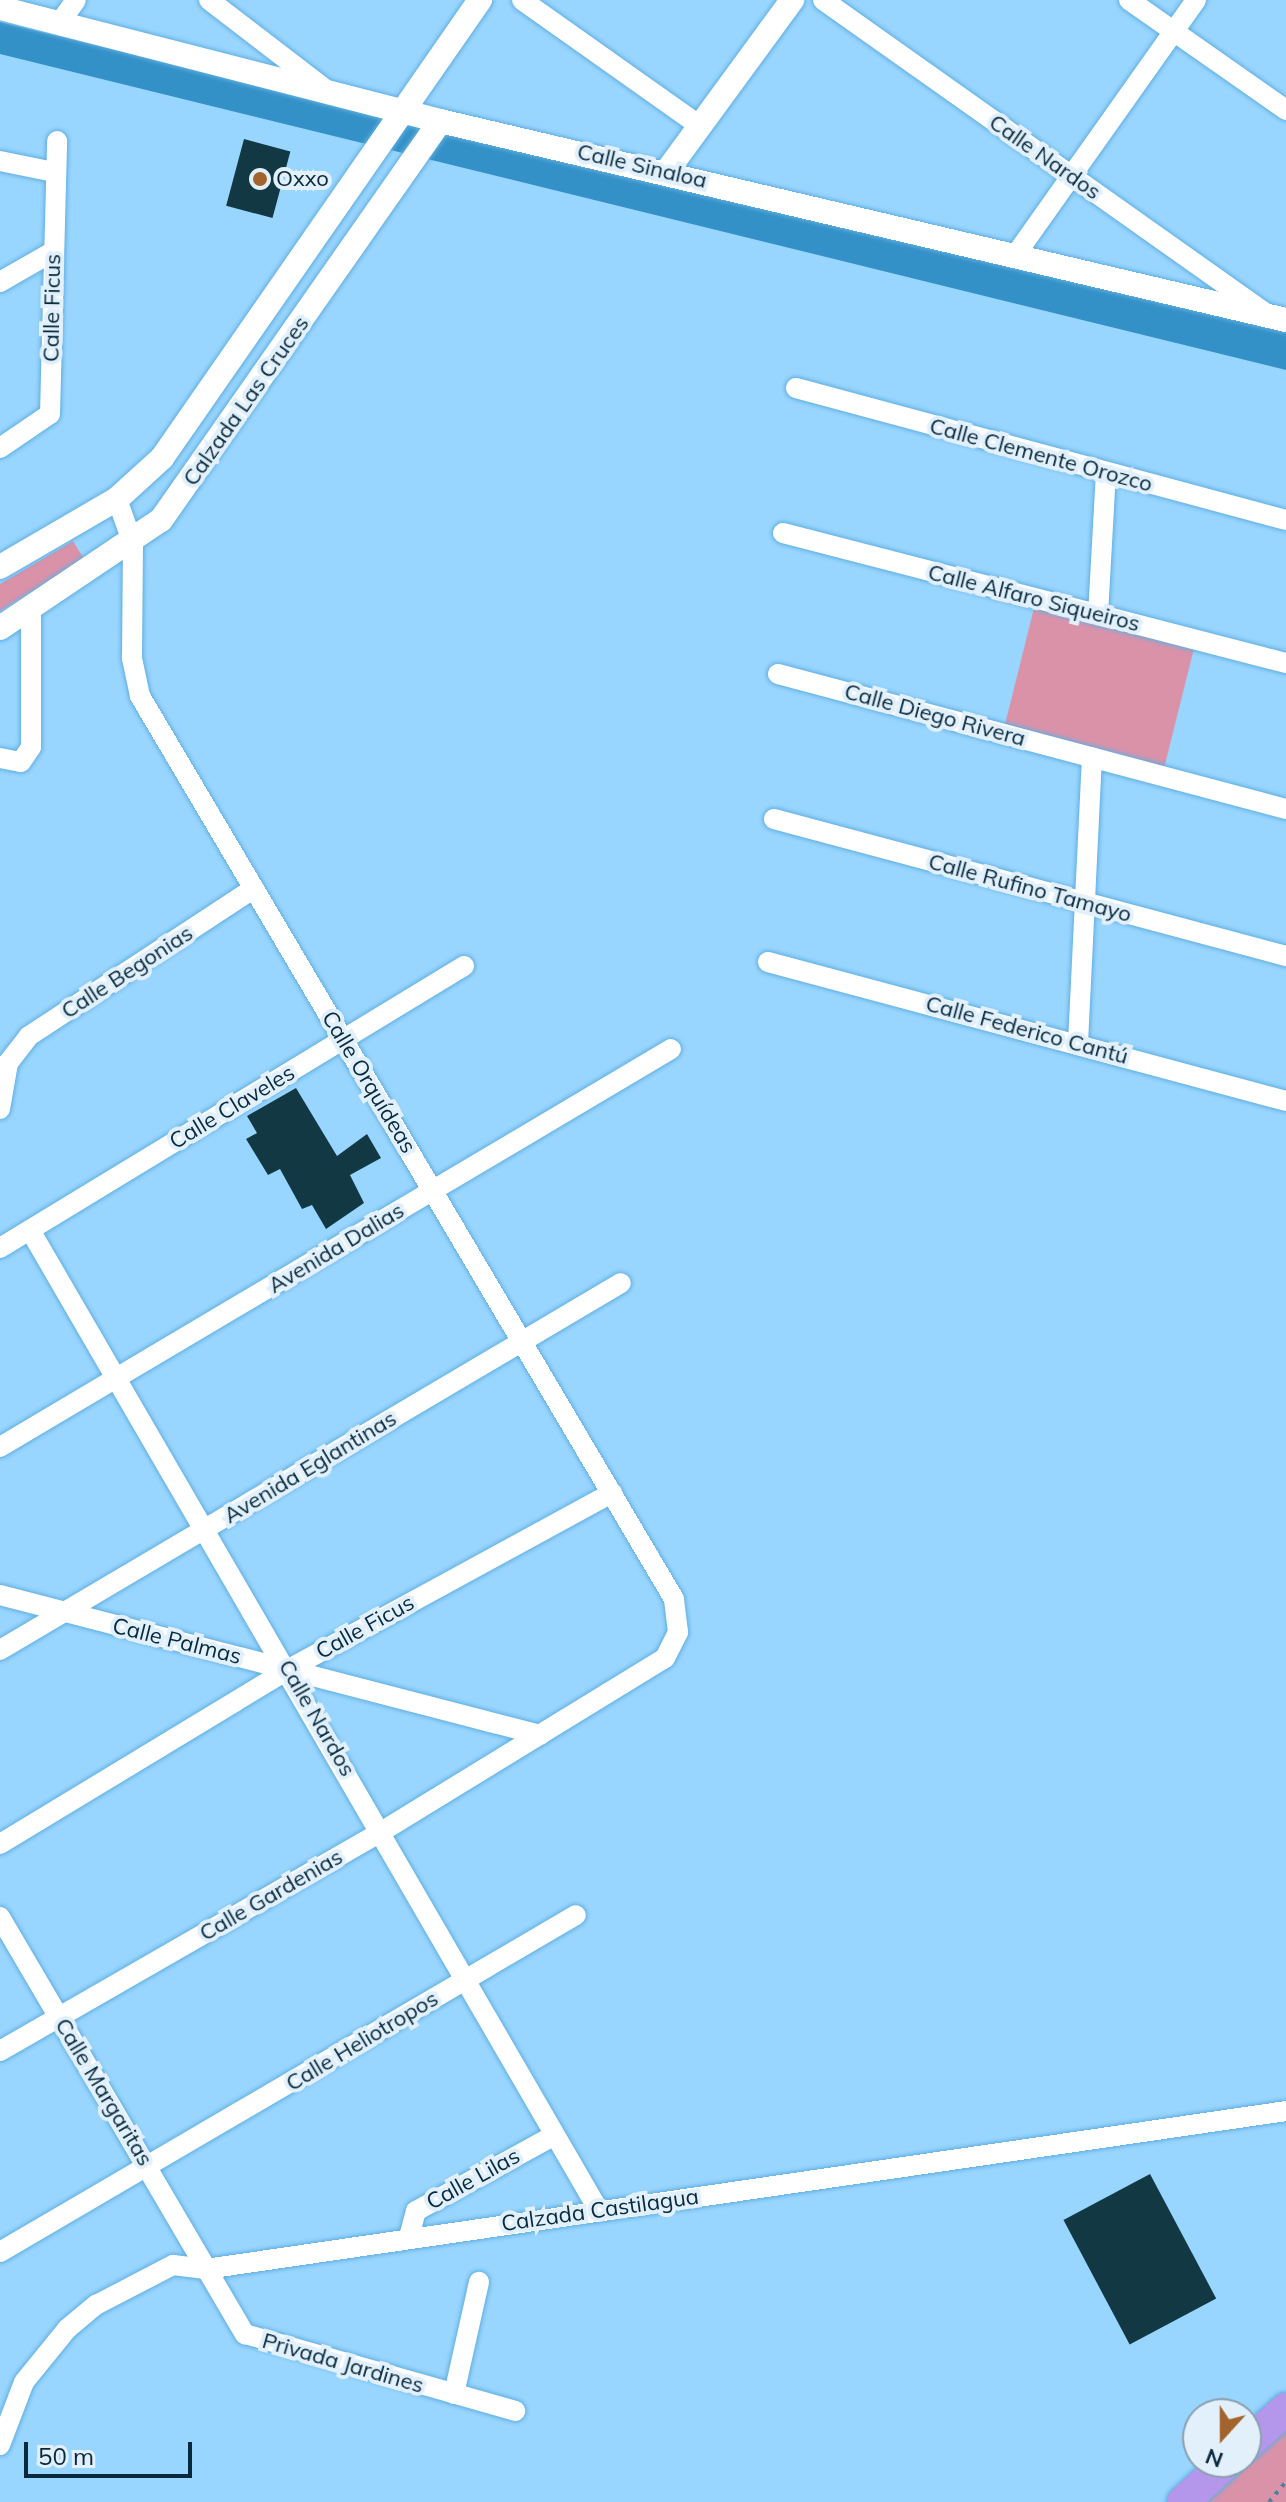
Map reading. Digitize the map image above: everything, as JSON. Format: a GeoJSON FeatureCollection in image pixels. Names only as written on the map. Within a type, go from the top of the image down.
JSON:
{"type":"FeatureCollection","features":[{"type":"Feature","properties":{"kind":"highway"},"geometry":{"type":"LineString","coordinates":[[1262,2431],[1286,2409]]}},
{"type":"Feature","properties":{"kind":"highway"},"geometry":{"type":"LineString","coordinates":[[1183,2502],[1209,2478]]}},
{"type":"Feature","properties":{"kind":"street"},"geometry":{"type":"LineString","coordinates":[[60,22],[76,0]]}},
{"type":"Feature","properties":{"kind":"street"},"geometry":{"type":"LineString","coordinates":[[209,0],[329,92]]}},
{"type":"Feature","properties":{"kind":"street","name":"Calzada Las Cruces"},"geometry":{"type":"LineString","coordinates":[[0,567],[117,499],[162,458],[480,0]]}},
{"type":"Feature","properties":{"kind":"street"},"geometry":{"type":"LineString","coordinates":[[522,0],[700,126]]}},
{"type":"Feature","properties":{"kind":"street"},"geometry":{"type":"LineString","coordinates":[[667,171],[792,0]]}},
{"type":"Feature","properties":{"kind":"street","name":"Calle Nardos"},"geometry":{"type":"LineString","coordinates":[[823,0],[1277,318]]}},
{"type":"Feature","properties":{"kind":"street"},"geometry":{"type":"LineString","coordinates":[[1129,0],[1286,110]]}},
{"type":"Feature","properties":{"kind":"street"},"geometry":{"type":"LineString","coordinates":[[1014,257],[1196,0]]}},
{"type":"Feature","properties":{"kind":"street","name":"Calle Sinaloa"},"geometry":{"type":"LineString","coordinates":[[0,8],[440,121],[667,171],[1277,318]]}},
{"type":"Feature","properties":{"kind":"street","name":"Calzada Las Cruces"},"geometry":{"type":"LineString","coordinates":[[0,628],[133,544],[187,486],[440,121]]}},
{"type":"Feature","properties":{"kind":"street","name":"Calle Ficus"},"geometry":{"type":"LineString","coordinates":[[0,448],[50,414],[57,141]]}},
{"type":"Feature","properties":{"kind":"street"},"geometry":{"type":"LineString","coordinates":[[0,161],[54,172]]}},
{"type":"Feature","properties":{"kind":"street"},"geometry":{"type":"LineString","coordinates":[[0,282],[54,251]]}},
{"type":"Feature","properties":{"kind":"street","name":"Calle Clemente Orozco"},"geometry":{"type":"LineString","coordinates":[[796,388],[1106,474],[1286,520]]}},
{"type":"Feature","properties":{"kind":"street"},"geometry":{"type":"LineString","coordinates":[[1098,615],[1106,474]]}},
{"type":"Feature","properties":{"kind":"street","name":"Calle Orquídeas"},"geometry":{"type":"LineString","coordinates":[[117,499],[133,544],[132,657],[140,696],[674,1599],[674,1648]]}},
{"type":"Feature","properties":{"kind":"street","name":"Calle Alfaro Siqueiros"},"geometry":{"type":"LineString","coordinates":[[783,533],[1286,663]]}},
{"type":"Feature","properties":{"kind":"street"},"geometry":{"type":"LineString","coordinates":[[0,758],[21,762],[31,747],[31,609]]}},
{"type":"Feature","properties":{"kind":"street","name":"Calle Diego Rivera"},"geometry":{"type":"LineString","coordinates":[[778,674],[1286,809]]}},
{"type":"Feature","properties":{"kind":"street"},"geometry":{"type":"LineString","coordinates":[[1078,1043],[1092,757]]}},
{"type":"Feature","properties":{"kind":"street","name":"Calle Rufino Tamayo"},"geometry":{"type":"LineString","coordinates":[[774,819],[1286,956]]}},
{"type":"Feature","properties":{"kind":"street","name":"Calle Begonias"},"geometry":{"type":"LineString","coordinates":[[0,1109],[8,1063],[29,1036],[254,888]]}},
{"type":"Feature","properties":{"kind":"street","name":"Calle Federico Cantú"},"geometry":{"type":"LineString","coordinates":[[768,962],[1286,1101]]}},
{"type":"Feature","properties":{"kind":"street","name":"Calle Claveles"},"geometry":{"type":"LineString","coordinates":[[0,1248],[464,966]]}},
{"type":"Feature","properties":{"kind":"street","name":"Avenida Dalias"},"geometry":{"type":"LineString","coordinates":[[0,1447],[671,1049]]}},
{"type":"Feature","properties":{"kind":"street","name":"Calle Nardos"},"geometry":{"type":"LineString","coordinates":[[30,1230],[289,1669],[598,2209]]}},
{"type":"Feature","properties":{"kind":"street","name":"Avenida Eglantinas"},"geometry":{"type":"LineString","coordinates":[[0,1650],[621,1283]]}},
{"type":"Feature","properties":{"kind":"street","name":"Calle Ficus"},"geometry":{"type":"LineString","coordinates":[[0,1844],[289,1669],[612,1493]]}},
{"type":"Feature","properties":{"kind":"street","name":"Calle Palmas"},"geometry":{"type":"LineString","coordinates":[[0,1595],[540,1735]]}},
{"type":"Feature","properties":{"kind":"street","name":"Calle Gardenias"},"geometry":{"type":"LineString","coordinates":[[0,2051],[381,1832],[540,1735],[674,1648]]}},
{"type":"Feature","properties":{"kind":"street","name":"Calle Heliotropos"},"geometry":{"type":"LineString","coordinates":[[0,2252],[149,2168],[576,1915]]}},
{"type":"Feature","properties":{"kind":"street","name":"Calle Margaritas"},"geometry":{"type":"LineString","coordinates":[[0,1917],[206,2269]]}},
{"type":"Feature","properties":{"kind":"street","name":"Calzada Castilagua"},"geometry":{"type":"LineString","coordinates":[[0,2445],[24,2382],[67,2329],[96,2305],[173,2265],[206,2269],[598,2209],[1286,2111]]}},
{"type":"Feature","properties":{"kind":"street","name":"Calle Lilas"},"geometry":{"type":"LineString","coordinates":[[409,2237],[416,2211],[555,2135]]}},
{"type":"Feature","properties":{"kind":"street","name":"Privada Jardines"},"geometry":{"type":"LineString","coordinates":[[206,2269],[236,2322],[257,2340],[515,2411]]}},
{"type":"Feature","properties":{"kind":"street"},"geometry":{"type":"LineString","coordinates":[[454,2394],[479,2282]]}},
{"type":"Feature","properties":{"kind":"path"},"geometry":{"type":"LineString","coordinates":[[1269,2502],[1286,2482]]}},
{"type":"Feature","properties":{"kind":"shaded area"},"geometry":{"type":"Polygon","coordinates":[[[73,541],[84,559],[0,611],[0,584],[73,541]]]}},
{"type":"Feature","properties":{"kind":"shaded area"},"geometry":{"type":"Polygon","coordinates":[[[1035,604],[1195,644],[1163,774],[1003,734],[1035,604]]]}},
{"type":"Feature","properties":{"kind":"shaded area"},"geometry":{"type":"Polygon","coordinates":[[[1286,2415],[1286,2502],[1190,2502],[1216,2478],[1262,2478],[1262,2437],[1286,2415]]]}},
{"type":"Feature","properties":{"kind":"water"},"geometry":{"type":"Polygon","coordinates":[[[0,22],[1286,332],[1286,370],[0,54],[0,22]]]}},
{"type":"Feature","properties":{"kind":"building","name":"Oxxo"},"geometry":{"type":"Polygon","coordinates":[[[244,139],[290,151],[273,218],[226,206],[244,139]]]}},
{"type":"Feature","properties":{"kind":"building"},"geometry":{"type":"Polygon","coordinates":[[[296,1088],[337,1156],[367,1134],[381,1158],[350,1175],[364,1203],[326,1229],[312,1205],[302,1209],[280,1169],[268,1175],[246,1139],[257,1133],[247,1116],[296,1088]]]}},
{"type":"Feature","properties":{"kind":"building"},"geometry":{"type":"Polygon","coordinates":[[[1150,2174],[1216,2298],[1130,2345],[1063,2220],[1150,2174]]]}},
{"type":"Feature","properties":{"kind":"place","name":"Oxxo"},"geometry":{"type":"Point","coordinates":[260,179]}}]}
